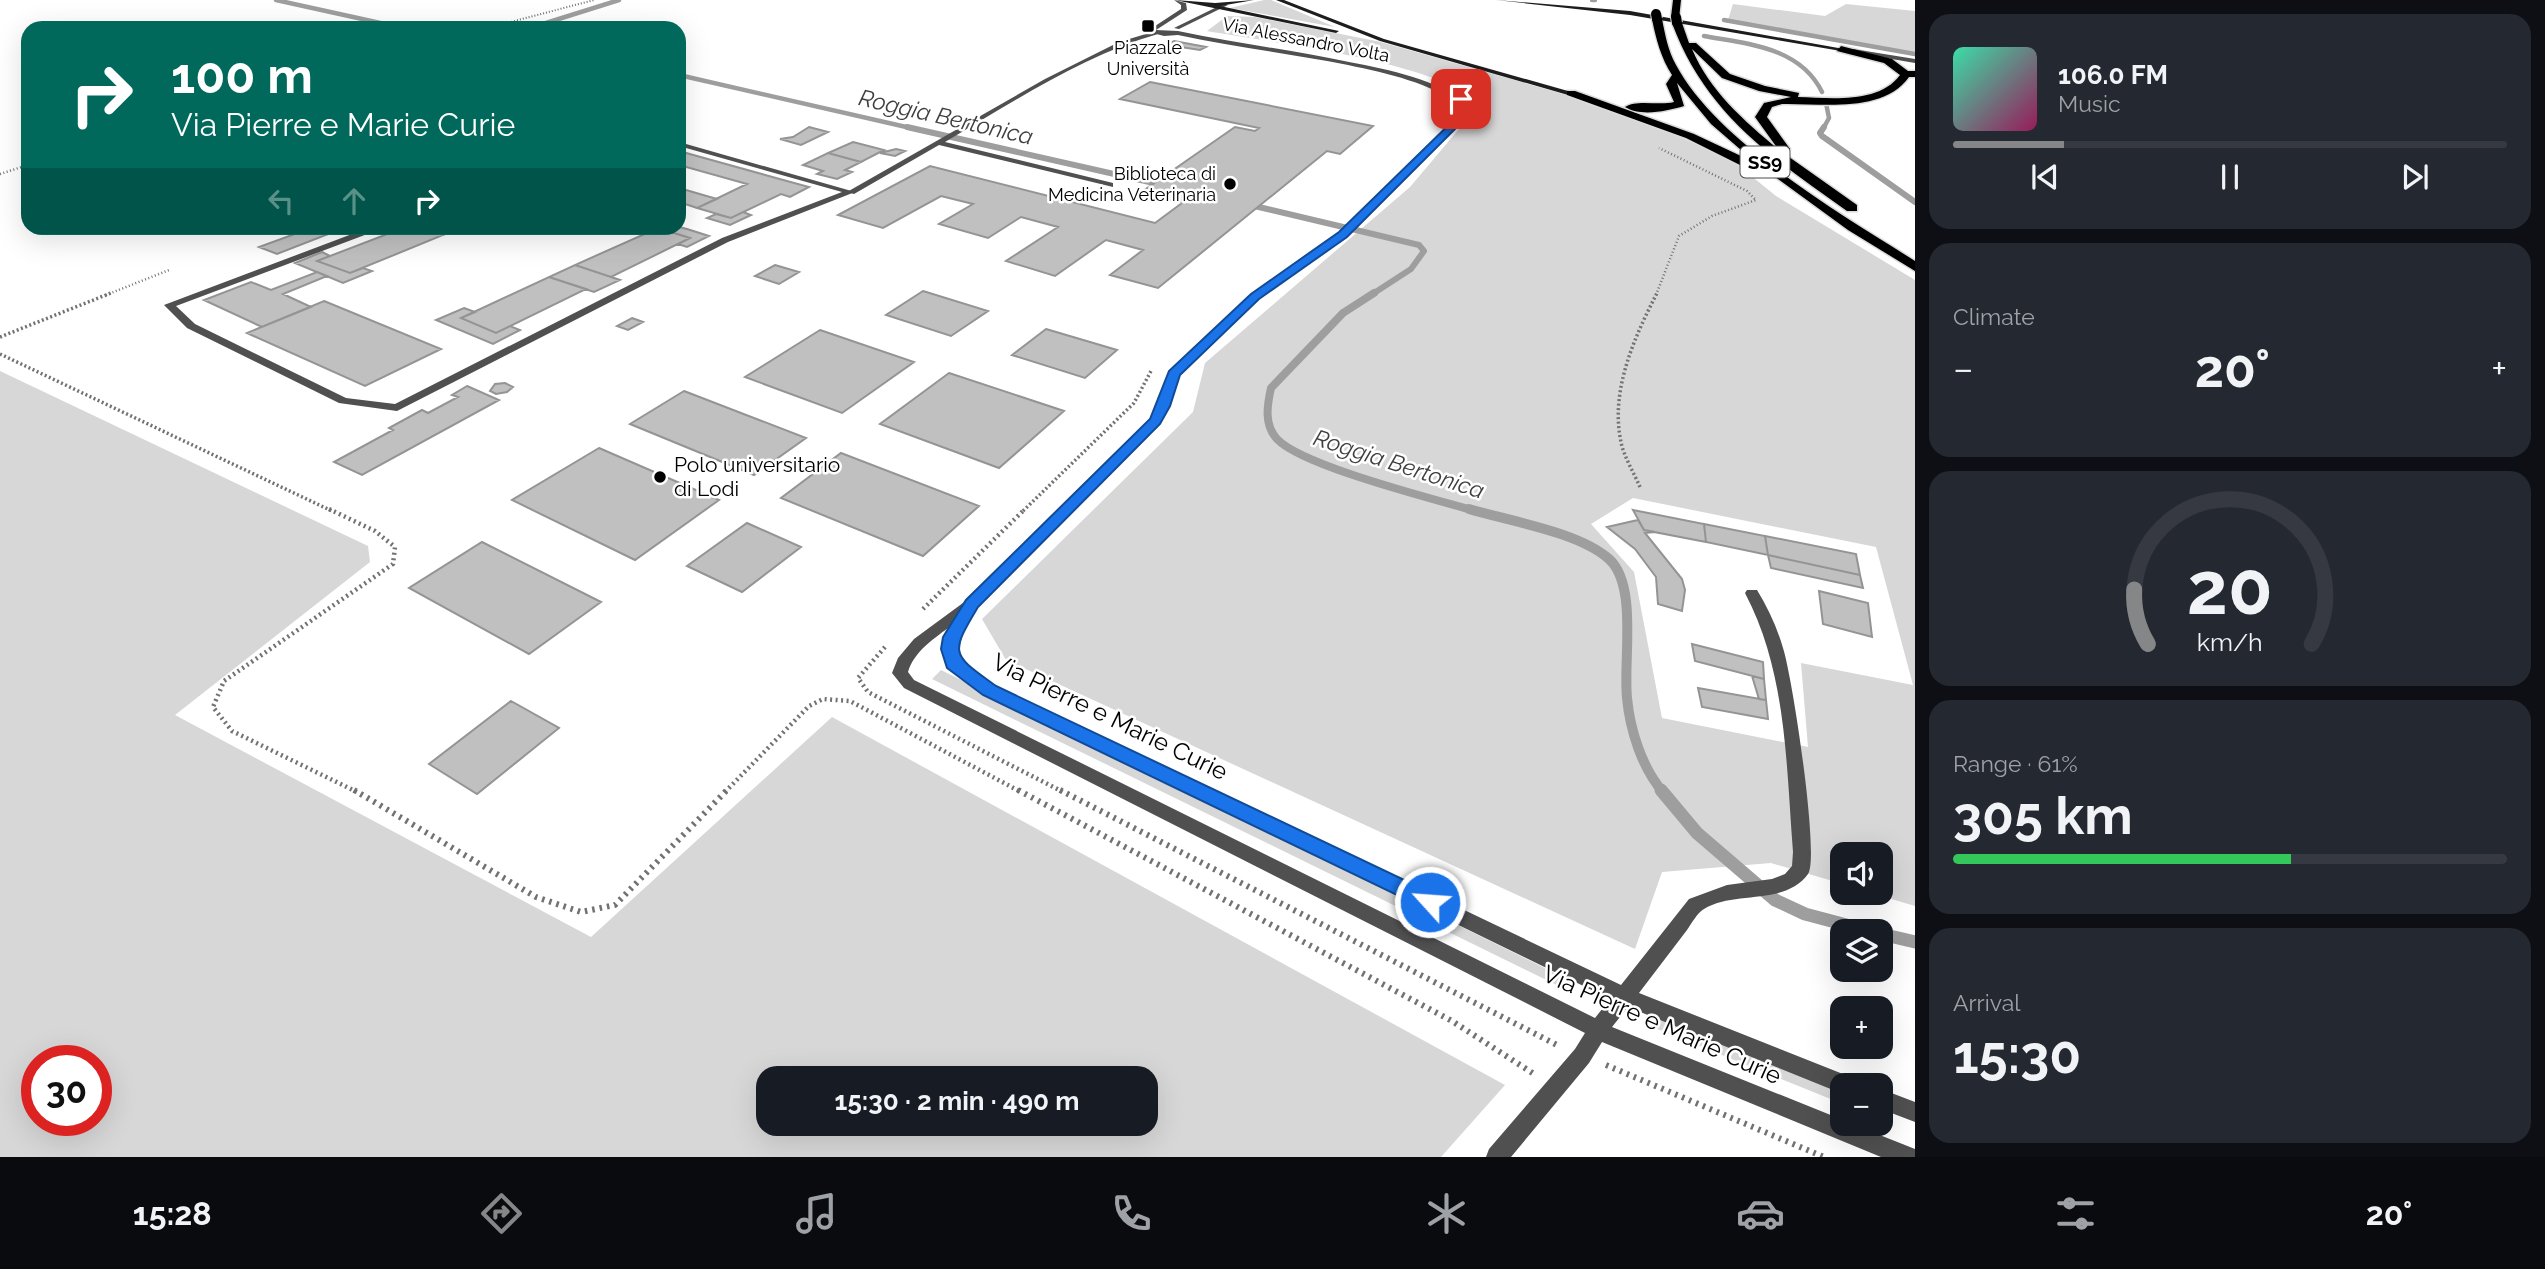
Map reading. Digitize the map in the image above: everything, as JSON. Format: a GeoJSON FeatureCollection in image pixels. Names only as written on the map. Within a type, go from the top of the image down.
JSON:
{"type":"FeatureCollection","features":[{"type":"Feature","properties":{"kind":"highway","name":"SS9"},"geometry":{"type":"LineString","coordinates":[[1658,0],[1656,17],[1676,74],[1706,109],[1744,146],[1865,235],[1915,267]]}},
{"type":"Feature","properties":{"kind":"highway","name":"SS9"},"geometry":{"type":"LineString","coordinates":[[1676,0],[1676,20],[1682,41],[1707,87],[1744,126],[1802,173],[1915,250]]}},
{"type":"Feature","properties":{"kind":"highway"},"geometry":{"type":"LineString","coordinates":[[1682,41],[1695,46],[1727,76],[1778,92],[1829,100]]}},
{"type":"Feature","properties":{"kind":"highway"},"geometry":{"type":"LineString","coordinates":[[1802,173],[1761,117],[1768,105],[1781,101],[1879,96],[1894,90],[1911,74],[1888,61],[1841,49]]}},
{"type":"Feature","properties":{"kind":"highway"},"geometry":{"type":"LineString","coordinates":[[1571,93],[1636,108],[1671,107],[1681,101],[1671,84],[1676,74]]}},
{"type":"Feature","properties":{"kind":"highway"},"geometry":{"type":"LineString","coordinates":[[1571,93],[1718,148],[1757,169],[1805,205],[1865,235]]}},
{"type":"Feature","properties":{"kind":"main road"},"geometry":{"type":"LineString","coordinates":[[1177,0],[1382,40],[1571,93]]}},
{"type":"Feature","properties":{"kind":"main road"},"geometry":{"type":"LineString","coordinates":[[1200,4],[1225,5],[1251,0]]}},
{"type":"Feature","properties":{"kind":"main road"},"geometry":{"type":"LineString","coordinates":[[1279,0],[1382,40]]}},
{"type":"Feature","properties":{"kind":"main road"},"geometry":{"type":"LineString","coordinates":[[1499,0],[1630,13],[1841,49]]}},
{"type":"Feature","properties":{"kind":"street"},"geometry":{"type":"LineString","coordinates":[[356,235],[169,305],[191,326],[343,401],[397,408],[725,240],[850,192],[1035,87],[1109,49],[1158,30],[1184,10],[1184,4],[1177,0]]}},
{"type":"Feature","properties":{"kind":"street"},"geometry":{"type":"LineString","coordinates":[[1158,30],[1177,31],[1215,7],[1225,5]]}},
{"type":"Feature","properties":{"kind":"street"},"geometry":{"type":"LineString","coordinates":[[1201,16],[1244,13]]}},
{"type":"Feature","properties":{"kind":"street","name":"Via Alessandro Volta"},"geometry":{"type":"LineString","coordinates":[[972,603],[1155,421],[1164,406],[1174,373],[1255,296],[1343,234],[1466,113],[1467,107],[1461,99],[1375,68],[1177,31]]}},
{"type":"Feature","properties":{"kind":"street"},"geometry":{"type":"LineString","coordinates":[[1841,49],[1915,61]]}},
{"type":"Feature","properties":{"kind":"street"},"geometry":{"type":"LineString","coordinates":[[943,141],[1110,184]]}},
{"type":"Feature","properties":{"kind":"street"},"geometry":{"type":"LineString","coordinates":[[686,146],[850,192]]}},
{"type":"Feature","properties":{"kind":"street"},"geometry":{"type":"LineString","coordinates":[[1497,1157],[1582,1056],[1598,1030],[1696,904],[1727,892],[1774,886],[1791,879],[1801,869],[1802,852],[1783,668],[1767,615],[1752,593]]}},
{"type":"Feature","properties":{"kind":"street","name":"Via Pierre e Marie Curie"},"geometry":{"type":"LineString","coordinates":[[972,603],[952,637],[949,649],[953,664],[990,690],[1626,996],[1830,1079]]}},
{"type":"Feature","properties":{"kind":"street","name":"Via Pierre e Marie Curie"},"geometry":{"type":"LineString","coordinates":[[972,603],[919,643],[903,662],[900,673],[909,684],[1598,1030],[1908,1157]]}},
{"type":"Feature","properties":{"kind":"street"},"geometry":{"type":"LineString","coordinates":[[1893,1104],[1915,1112]]}},
{"type":"Feature","properties":{"kind":"path"},"geometry":{"type":"LineString","coordinates":[[514,21],[594,0]]}},
{"type":"Feature","properties":{"kind":"path"},"geometry":{"type":"LineString","coordinates":[[1640,487],[1621,444],[1617,406],[1630,354],[1641,325],[1663,280],[1679,236],[1712,216],[1756,200],[1747,191],[1652,144]]}},
{"type":"Feature","properties":{"kind":"path"},"geometry":{"type":"LineString","coordinates":[[0,174],[21,167]]}},
{"type":"Feature","properties":{"kind":"path"},"geometry":{"type":"LineString","coordinates":[[0,337],[169,270]]}},
{"type":"Feature","properties":{"kind":"path"},"geometry":{"type":"LineString","coordinates":[[0,354],[375,531],[395,547],[393,564],[224,681],[213,707],[232,731],[347,786],[536,897],[580,912],[615,905],[809,706],[823,699],[850,701],[1452,1021],[1555,1089]]}},
{"type":"Feature","properties":{"kind":"path"},"geometry":{"type":"LineString","coordinates":[[915,618],[1134,403],[1154,363]]}},
{"type":"Feature","properties":{"kind":"path"},"geometry":{"type":"LineString","coordinates":[[895,637],[865,667],[858,678],[868,692],[1539,1037],[1825,1157]]}},
{"type":"Feature","properties":{"kind":"shaded area"},"geometry":{"type":"Polygon","coordinates":[[[1271,0],[1335,27],[1230,8],[1271,0]]]}},
{"type":"Feature","properties":{"kind":"shaded area"},"geometry":{"type":"Polygon","coordinates":[[[1733,4],[1825,16],[1846,4],[1915,11],[1915,53],[1728,20],[1733,4]]]}},
{"type":"Feature","properties":{"kind":"shaded area"},"geometry":{"type":"Polygon","coordinates":[[[1227,16],[1255,17],[1381,42],[1574,97],[1729,158],[1776,196],[1915,280],[1915,906],[1893,900],[1893,842],[1830,842],[1830,880],[1771,863],[1662,872],[1635,949],[1006,660],[982,619],[1193,412],[1205,363],[1410,187],[1481,103],[1458,88],[1427,76],[1391,65],[1311,48],[1207,31],[1227,16]],[[1633,498],[1591,524],[1634,572],[1662,718],[1808,747],[1801,663],[1913,685],[1876,547],[1633,498]]]}},
{"type":"Feature","properties":{"kind":"shaded area"},"geometry":{"type":"Polygon","coordinates":[[[0,371],[368,546],[370,562],[175,715],[591,937],[832,717],[1505,1085],[1441,1157],[0,1157],[0,371]]]}},
{"type":"Feature","properties":{"kind":"shaded area"},"geometry":{"type":"Polygon","coordinates":[[[941,670],[1577,984],[1573,993],[932,679],[941,670]]]}},
{"type":"Feature","properties":{"kind":"shaded area"},"geometry":{"type":"Polygon","coordinates":[[[1659,1015],[1830,1084],[1830,1099],[1655,1028],[1659,1015]]]}},
{"type":"Feature","properties":{"kind":"building"},"geometry":{"type":"Polygon","coordinates":[[[1174,41],[1206,47],[1200,50],[1167,45],[1174,41]]]}},
{"type":"Feature","properties":{"kind":"building"},"geometry":{"type":"Polygon","coordinates":[[[1150,82],[1373,126],[1340,154],[1327,151],[1158,288],[1110,275],[1143,250],[1106,240],[1055,276],[1006,261],[1058,227],[1021,217],[988,238],[939,224],[973,204],[941,196],[883,228],[838,215],[930,166],[1155,223],[1182,203],[1140,193],[1235,127],[1255,131],[1259,128],[1120,99],[1150,82]]]}},
{"type":"Feature","properties":{"kind":"building"},"geometry":{"type":"Polygon","coordinates":[[[809,127],[828,132],[801,145],[780,139],[793,137],[809,127]]]}},
{"type":"Feature","properties":{"kind":"building"},"geometry":{"type":"Polygon","coordinates":[[[853,142],[884,150],[861,162],[828,153],[853,142]]]}},
{"type":"Feature","properties":{"kind":"building"},"geometry":{"type":"Polygon","coordinates":[[[896,149],[905,151],[895,156],[880,153],[896,149]]]}},
{"type":"Feature","properties":{"kind":"building"},"geometry":{"type":"Polygon","coordinates":[[[686,153],[809,187],[790,197],[781,194],[731,218],[697,208],[747,184],[686,167],[686,153]]]}},
{"type":"Feature","properties":{"kind":"building"},"geometry":{"type":"Polygon","coordinates":[[[828,153],[861,162],[845,170],[852,172],[837,179],[817,174],[823,171],[803,165],[828,153]]]}},
{"type":"Feature","properties":{"kind":"building"},"geometry":{"type":"Polygon","coordinates":[[[686,190],[717,199],[697,208],[686,204],[686,190]]]}},
{"type":"Feature","properties":{"kind":"building"},"geometry":{"type":"Polygon","coordinates":[[[743,212],[751,215],[730,225],[707,218],[716,214],[731,218],[743,212]]]}},
{"type":"Feature","properties":{"kind":"building"},"geometry":{"type":"Polygon","coordinates":[[[686,229],[709,236],[687,247],[678,244],[690,238],[680,235],[686,235],[686,229]]]}},
{"type":"Feature","properties":{"kind":"building"},"geometry":{"type":"Polygon","coordinates":[[[292,235],[326,235],[277,254],[259,247],[292,235]]]}},
{"type":"Feature","properties":{"kind":"building"},"geometry":{"type":"Polygon","coordinates":[[[385,235],[443,235],[350,273],[317,261],[385,235]]]}},
{"type":"Feature","properties":{"kind":"building"},"geometry":{"type":"Polygon","coordinates":[[[642,235],[680,235],[690,238],[611,277],[575,265],[642,235]]]}},
{"type":"Feature","properties":{"kind":"building"},"geometry":{"type":"Polygon","coordinates":[[[322,252],[330,256],[317,261],[350,273],[363,268],[372,271],[343,283],[295,263],[322,252]]]}},
{"type":"Feature","properties":{"kind":"building"},"geometry":{"type":"Polygon","coordinates":[[[575,265],[620,280],[594,292],[549,277],[575,265]]]}},
{"type":"Feature","properties":{"kind":"building"},"geometry":{"type":"Polygon","coordinates":[[[775,265],[799,272],[779,284],[755,276],[775,265]]]}},
{"type":"Feature","properties":{"kind":"building"},"geometry":{"type":"Polygon","coordinates":[[[317,272],[327,276],[283,294],[311,307],[262,327],[204,300],[251,282],[271,290],[317,272]]]}},
{"type":"Feature","properties":{"kind":"building"},"geometry":{"type":"Polygon","coordinates":[[[549,277],[586,289],[496,333],[461,318],[549,277]]]}},
{"type":"Feature","properties":{"kind":"building"},"geometry":{"type":"Polygon","coordinates":[[[923,291],[988,311],[951,336],[886,315],[923,291]]]}},
{"type":"Feature","properties":{"kind":"building"},"geometry":{"type":"Polygon","coordinates":[[[324,301],[441,349],[365,386],[247,333],[324,301]]]}},
{"type":"Feature","properties":{"kind":"building"},"geometry":{"type":"Polygon","coordinates":[[[464,308],[475,312],[461,318],[496,333],[510,326],[520,330],[493,344],[436,320],[464,308]]]}},
{"type":"Feature","properties":{"kind":"building"},"geometry":{"type":"Polygon","coordinates":[[[632,318],[643,322],[628,330],[617,326],[632,318]]]}},
{"type":"Feature","properties":{"kind":"building"},"geometry":{"type":"Polygon","coordinates":[[[1046,329],[1117,350],[1085,378],[1012,355],[1046,329]]]}},
{"type":"Feature","properties":{"kind":"building"},"geometry":{"type":"Polygon","coordinates":[[[820,330],[914,362],[842,413],[745,377],[820,330]]]}},
{"type":"Feature","properties":{"kind":"building"},"geometry":{"type":"Polygon","coordinates":[[[949,373],[1064,411],[999,468],[880,424],[949,373]]]}},
{"type":"Feature","properties":{"kind":"building"},"geometry":{"type":"Polygon","coordinates":[[[505,383],[513,387],[507,392],[496,394],[490,391],[495,384],[505,383]]]}},
{"type":"Feature","properties":{"kind":"building"},"geometry":{"type":"Polygon","coordinates":[[[467,386],[499,400],[362,475],[334,462],[393,430],[389,428],[422,410],[428,413],[458,397],[452,395],[467,386]]]}},
{"type":"Feature","properties":{"kind":"building"},"geometry":{"type":"Polygon","coordinates":[[[684,391],[806,438],[754,475],[630,424],[684,391]]]}},
{"type":"Feature","properties":{"kind":"building"},"geometry":{"type":"Polygon","coordinates":[[[599,448],[719,500],[635,560],[512,500],[599,448]]]}},
{"type":"Feature","properties":{"kind":"building"},"geometry":{"type":"Polygon","coordinates":[[[841,453],[979,506],[923,556],[781,498],[841,453]]]}},
{"type":"Feature","properties":{"kind":"building"},"geometry":{"type":"Polygon","coordinates":[[[1633,510],[1704,524],[1706,542],[1644,530],[1633,510]]]}},
{"type":"Feature","properties":{"kind":"building"},"geometry":{"type":"Polygon","coordinates":[[[1638,520],[1644,530],[1655,532],[1645,533],[1682,579],[1685,590],[1682,611],[1658,604],[1656,577],[1635,549],[1607,527],[1638,520]]]}},
{"type":"Feature","properties":{"kind":"building"},"geometry":{"type":"Polygon","coordinates":[[[747,523],[801,547],[742,592],[687,566],[747,523]]]}},
{"type":"Feature","properties":{"kind":"building"},"geometry":{"type":"Polygon","coordinates":[[[1704,524],[1765,536],[1768,555],[1706,542],[1704,524]]]}},
{"type":"Feature","properties":{"kind":"building"},"geometry":{"type":"Polygon","coordinates":[[[1765,536],[1856,554],[1860,575],[1768,555],[1765,536]]]}},
{"type":"Feature","properties":{"kind":"building"},"geometry":{"type":"Polygon","coordinates":[[[482,542],[601,602],[529,654],[409,588],[482,542]]]}},
{"type":"Feature","properties":{"kind":"building"},"geometry":{"type":"Polygon","coordinates":[[[1768,555],[1860,575],[1863,588],[1771,568],[1768,555]]]}},
{"type":"Feature","properties":{"kind":"building"},"geometry":{"type":"Polygon","coordinates":[[[1819,591],[1868,603],[1872,637],[1823,624],[1819,591]]]}},
{"type":"Feature","properties":{"kind":"building"},"geometry":{"type":"Polygon","coordinates":[[[1692,644],[1763,662],[1764,679],[1695,661],[1692,644]]]}},
{"type":"Feature","properties":{"kind":"building"},"geometry":{"type":"Polygon","coordinates":[[[1752,676],[1764,679],[1766,700],[1759,699],[1752,676]]]}},
{"type":"Feature","properties":{"kind":"building"},"geometry":{"type":"Polygon","coordinates":[[[1698,688],[1766,700],[1768,719],[1702,707],[1698,688]]]}},
{"type":"Feature","properties":{"kind":"building"},"geometry":{"type":"Polygon","coordinates":[[[511,701],[559,728],[477,794],[429,764],[511,701]]]}},
{"type":"Feature","properties":{"kind":"waterway"},"geometry":{"type":"LineString","coordinates":[[276,0],[371,21]]}},
{"type":"Feature","properties":{"kind":"waterway","name":"Roggia Bertonica"},"geometry":{"type":"LineString","coordinates":[[552,21],[619,0]]}},
{"type":"Feature","properties":{"kind":"waterway"},"geometry":{"type":"LineString","coordinates":[[1724,20],[1915,54]]}},
{"type":"Feature","properties":{"kind":"waterway"},"geometry":{"type":"LineString","coordinates":[[1704,36],[1755,45],[1787,57],[1800,65],[1822,92]]}},
{"type":"Feature","properties":{"kind":"waterway","name":"Roggia Bertonica"},"geometry":{"type":"LineString","coordinates":[[686,77],[915,129]]}},
{"type":"Feature","properties":{"kind":"waterway"},"geometry":{"type":"LineString","coordinates":[[1823,129],[1829,118],[1826,103]]}},
{"type":"Feature","properties":{"kind":"waterway","name":"Roggia Bertonica"},"geometry":{"type":"LineString","coordinates":[[907,127],[1167,186]]}},
{"type":"Feature","properties":{"kind":"waterway"},"geometry":{"type":"LineString","coordinates":[[1824,127],[1820,133],[1822,136],[1915,202]]}},
{"type":"Feature","properties":{"kind":"waterway","name":"Roggia Bertonica"},"geometry":{"type":"LineString","coordinates":[[1246,204],[1419,245],[1424,251],[1411,269],[1371,295]]}},
{"type":"Feature","properties":{"kind":"waterway","name":"Roggia Bertonica"},"geometry":{"type":"LineString","coordinates":[[1374,293],[1343,313],[1271,388],[1268,408],[1270,428],[1277,439],[1313,460],[1370,481],[1475,511]]}},
{"type":"Feature","properties":{"kind":"waterway","name":"Roggia Bertonica"},"geometry":{"type":"LineString","coordinates":[[1469,509],[1543,528],[1580,541],[1609,559],[1618,571],[1626,605],[1626,682],[1631,723],[1643,760],[1663,792]]}},
{"type":"Feature","properties":{"kind":"waterway","name":"Roggia Bertonica"},"geometry":{"type":"LineString","coordinates":[[1661,790],[1697,833],[1775,900],[1805,914],[1830,921]]}},
{"type":"Feature","properties":{"kind":"waterway","name":"Roggia Bertonica"},"geometry":{"type":"LineString","coordinates":[[1893,937],[1915,942]]}},
{"type":"Feature","properties":{"kind":"place","name":"Piazzale Università"},"geometry":{"type":"Point","coordinates":[1148,26]}},
{"type":"Feature","properties":{"kind":"place","name":"Biblioteca di Medicina Veterinaria"},"geometry":{"type":"Point","coordinates":[1230,184]}},
{"type":"Feature","properties":{"kind":"place","name":"Polo universitario di Lodi"},"geometry":{"type":"Point","coordinates":[660,477]}},
{"type":"Feature","properties":{"kind":"route"},"geometry":{"type":"LineString","coordinates":[[1430,902],[990,690],[953,664],[949,649],[952,637],[972,603],[1155,421],[1164,406],[1174,373],[1255,296],[1343,234],[1466,113],[1467,107],[1461,99]]}}]}
